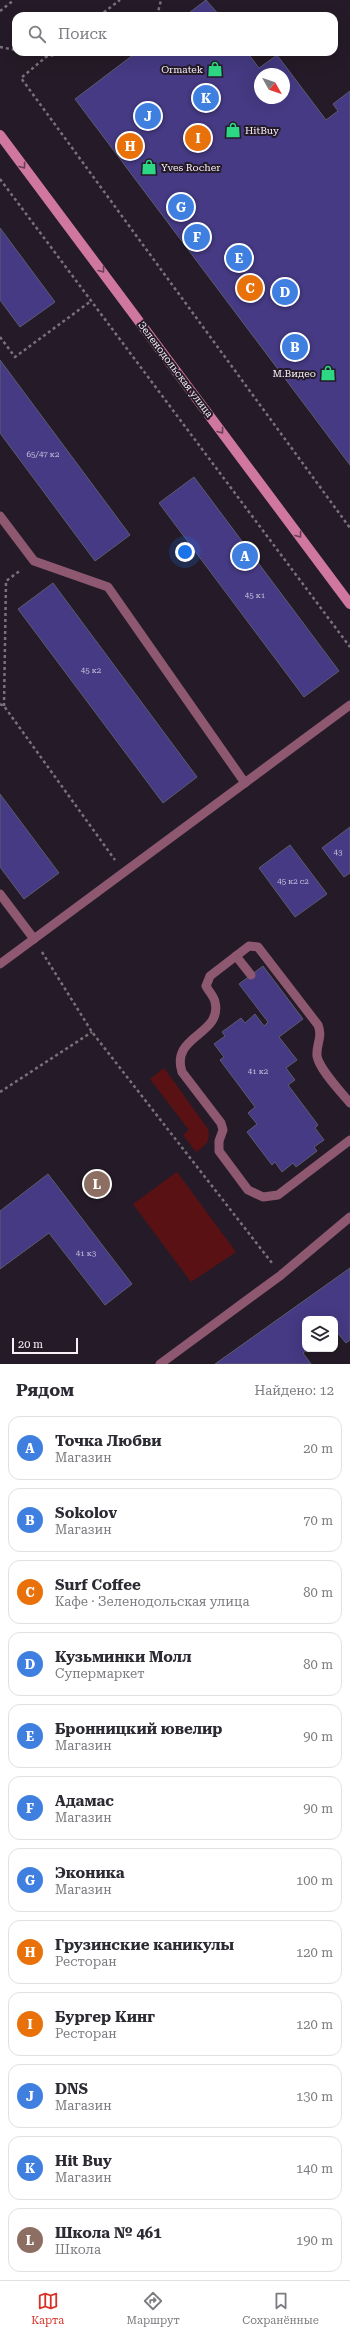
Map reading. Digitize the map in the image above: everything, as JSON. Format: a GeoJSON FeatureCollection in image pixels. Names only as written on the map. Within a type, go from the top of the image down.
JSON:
{"type":"FeatureCollection","features":[{"type":"Feature","properties":{"kind":"street","name":"Зеленодольская улица"},"geometry":{"type":"LineString","coordinates":[[0,135],[350,604]]}},
{"type":"Feature","properties":{"kind":"lane"},"geometry":{"type":"LineString","coordinates":[[0,516],[34,561],[108,587],[245,782]]}},
{"type":"Feature","properties":{"kind":"lane"},"geometry":{"type":"LineString","coordinates":[[0,964],[350,705]]}},
{"type":"Feature","properties":{"kind":"lane"},"geometry":{"type":"LineString","coordinates":[[0,894],[34,939]]}},
{"type":"Feature","properties":{"kind":"lane"},"geometry":{"type":"LineString","coordinates":[[350,1103],[319,1062],[317,1050],[321,1036],[318,1025],[260,949],[255,946],[249,946],[207,980],[206,986],[216,1004],[215,1017],[206,1029],[185,1046],[181,1055],[182,1072],[223,1127],[218,1145],[219,1151],[248,1190],[258,1196],[272,1197],[278,1195],[350,1140]]}},
{"type":"Feature","properties":{"kind":"lane"},"geometry":{"type":"LineString","coordinates":[[236,956],[251,975]]}},
{"type":"Feature","properties":{"kind":"lane"},"geometry":{"type":"LineString","coordinates":[[160,1364],[280,1275],[350,1217]]}},
{"type":"Feature","properties":{"kind":"path"},"geometry":{"type":"LineString","coordinates":[[0,10],[14,0]]}},
{"type":"Feature","properties":{"kind":"path"},"geometry":{"type":"LineString","coordinates":[[104,12],[120,0]]}},
{"type":"Feature","properties":{"kind":"path"},"geometry":{"type":"LineString","coordinates":[[158,12],[161,0]]}},
{"type":"Feature","properties":{"kind":"path"},"geometry":{"type":"LineString","coordinates":[[0,47],[12,49]]}},
{"type":"Feature","properties":{"kind":"path"},"geometry":{"type":"LineString","coordinates":[[47,56],[21,78],[350,528]]}},
{"type":"Feature","properties":{"kind":"path"},"geometry":{"type":"LineString","coordinates":[[0,179],[350,646]]}},
{"type":"Feature","properties":{"kind":"path"},"geometry":{"type":"LineString","coordinates":[[0,337],[15,357],[92,301]]}},
{"type":"Feature","properties":{"kind":"path"},"geometry":{"type":"LineString","coordinates":[[4,706],[6,582],[34,561]]}},
{"type":"Feature","properties":{"kind":"path"},"geometry":{"type":"LineString","coordinates":[[0,704],[4,706],[124,872]]}},
{"type":"Feature","properties":{"kind":"path"},"geometry":{"type":"LineString","coordinates":[[34,939],[92,1032],[280,1275]]}},
{"type":"Feature","properties":{"kind":"path"},"geometry":{"type":"LineString","coordinates":[[0,1092],[92,1032]]}},
{"type":"Feature","properties":{"kind":"shaded area"},"geometry":{"type":"Polygon","coordinates":[[[164,1068],[208,1129],[209,1137],[207,1142],[196,1152],[183,1135],[189,1130],[150,1079],[164,1068]]]}},
{"type":"Feature","properties":{"kind":"shaded area"},"geometry":{"type":"Polygon","coordinates":[[[177,1172],[236,1252],[191,1282],[133,1204],[177,1172]]]}},
{"type":"Feature","properties":{"kind":"building"},"geometry":{"type":"Polygon","coordinates":[[[206,0],[216,12],[190,12],[206,0]]]}},
{"type":"Feature","properties":{"kind":"building"},"geometry":{"type":"Polygon","coordinates":[[[132,56],[250,56],[259,68],[254,68],[254,104],[290,104],[290,72],[326,120],[338,111],[333,104],[350,91],[350,465],[75,99],[132,56]]]}},
{"type":"Feature","properties":{"kind":"building"},"geometry":{"type":"Polygon","coordinates":[[[276,56],[278,56],[287,68],[259,68],[276,56]]]}},
{"type":"Feature","properties":{"kind":"building"},"geometry":{"type":"Polygon","coordinates":[[[0,228],[55,302],[20,327],[0,300],[0,228]]]}},
{"type":"Feature","properties":{"kind":"building"},"geometry":{"type":"Polygon","coordinates":[[[0,360],[130,535],[95,561],[0,433],[0,360]]]}},
{"type":"Feature","properties":{"kind":"building"},"geometry":{"type":"Polygon","coordinates":[[[194,477],[339,671],[304,697],[159,503],[194,477]]]}},
{"type":"Feature","properties":{"kind":"building"},"geometry":{"type":"Polygon","coordinates":[[[53,583],[197,777],[163,803],[18,609],[53,583]]]}},
{"type":"Feature","properties":{"kind":"building"},"geometry":{"type":"Polygon","coordinates":[[[0,794],[59,873],[24,899],[0,867],[0,794]]]}},
{"type":"Feature","properties":{"kind":"building"},"geometry":{"type":"Polygon","coordinates":[[[350,827],[350,873],[344,877],[322,848],[350,827]]]}},
{"type":"Feature","properties":{"kind":"building"},"geometry":{"type":"Polygon","coordinates":[[[290,845],[327,894],[295,917],[259,868],[290,845]]]}},
{"type":"Feature","properties":{"kind":"building"},"geometry":{"type":"Polygon","coordinates":[[[263,966],[303,1019],[279,1037],[297,1060],[286,1068],[295,1080],[288,1085],[318,1125],[315,1128],[324,1140],[314,1147],[317,1151],[296,1167],[293,1163],[282,1172],[275,1162],[272,1165],[247,1132],[257,1124],[248,1113],[255,1107],[220,1060],[224,1057],[214,1044],[225,1036],[222,1032],[241,1018],[245,1023],[255,1014],[264,1026],[268,1022],[239,984],[263,966]]]}},
{"type":"Feature","properties":{"kind":"building"},"geometry":{"type":"Polygon","coordinates":[[[48,1174],[132,1284],[105,1305],[49,1233],[0,1269],[0,1211],[48,1174]]]}},
{"type":"Feature","properties":{"kind":"building"},"geometry":{"type":"Polygon","coordinates":[[[350,1268],[350,1340],[346,1343],[338,1334],[338,1316],[302,1316],[302,1352],[304,1352],[303,1353],[311,1364],[215,1364],[350,1268]]]}},
{"type":"Feature","properties":{"kind":"place","name":"Ormatek"},"geometry":{"type":"Point","coordinates":[215,69]}},
{"type":"Feature","properties":{"kind":"place","name":"Hit Buy"},"geometry":{"type":"Point","coordinates":[206,98]}},
{"type":"Feature","properties":{"kind":"place","name":"DNS"},"geometry":{"type":"Point","coordinates":[148,116]}},
{"type":"Feature","properties":{"kind":"place","name":"HitBuy"},"geometry":{"type":"Point","coordinates":[233,130]}},
{"type":"Feature","properties":{"kind":"place","name":"Бургер Кинг"},"geometry":{"type":"Point","coordinates":[198,138]}},
{"type":"Feature","properties":{"kind":"place","name":"Грузинские каникулы"},"geometry":{"type":"Point","coordinates":[130,146]}},
{"type":"Feature","properties":{"kind":"place","name":"Yves Rocher"},"geometry":{"type":"Point","coordinates":[149,167]}},
{"type":"Feature","properties":{"kind":"place","name":"Эконика"},"geometry":{"type":"Point","coordinates":[181,207]}},
{"type":"Feature","properties":{"kind":"place","name":"Адамас"},"geometry":{"type":"Point","coordinates":[197,237]}},
{"type":"Feature","properties":{"kind":"place","name":"Бронницкий ювелир"},"geometry":{"type":"Point","coordinates":[239,258]}},
{"type":"Feature","properties":{"kind":"place","name":"Surf Coffee"},"geometry":{"type":"Point","coordinates":[250,288]}},
{"type":"Feature","properties":{"kind":"place","name":"Кузьминки Молл"},"geometry":{"type":"Point","coordinates":[285,292]}},
{"type":"Feature","properties":{"kind":"place","name":"Sokolov"},"geometry":{"type":"Point","coordinates":[295,347]}},
{"type":"Feature","properties":{"kind":"place","name":"М.Видео"},"geometry":{"type":"Point","coordinates":[328,373]}},
{"type":"Feature","properties":{"kind":"place","name":"Точка Любви"},"geometry":{"type":"Point","coordinates":[245,556]}},
{"type":"Feature","properties":{"kind":"place","name":"Школа № 461"},"geometry":{"type":"Point","coordinates":[97,1184]}}]}
